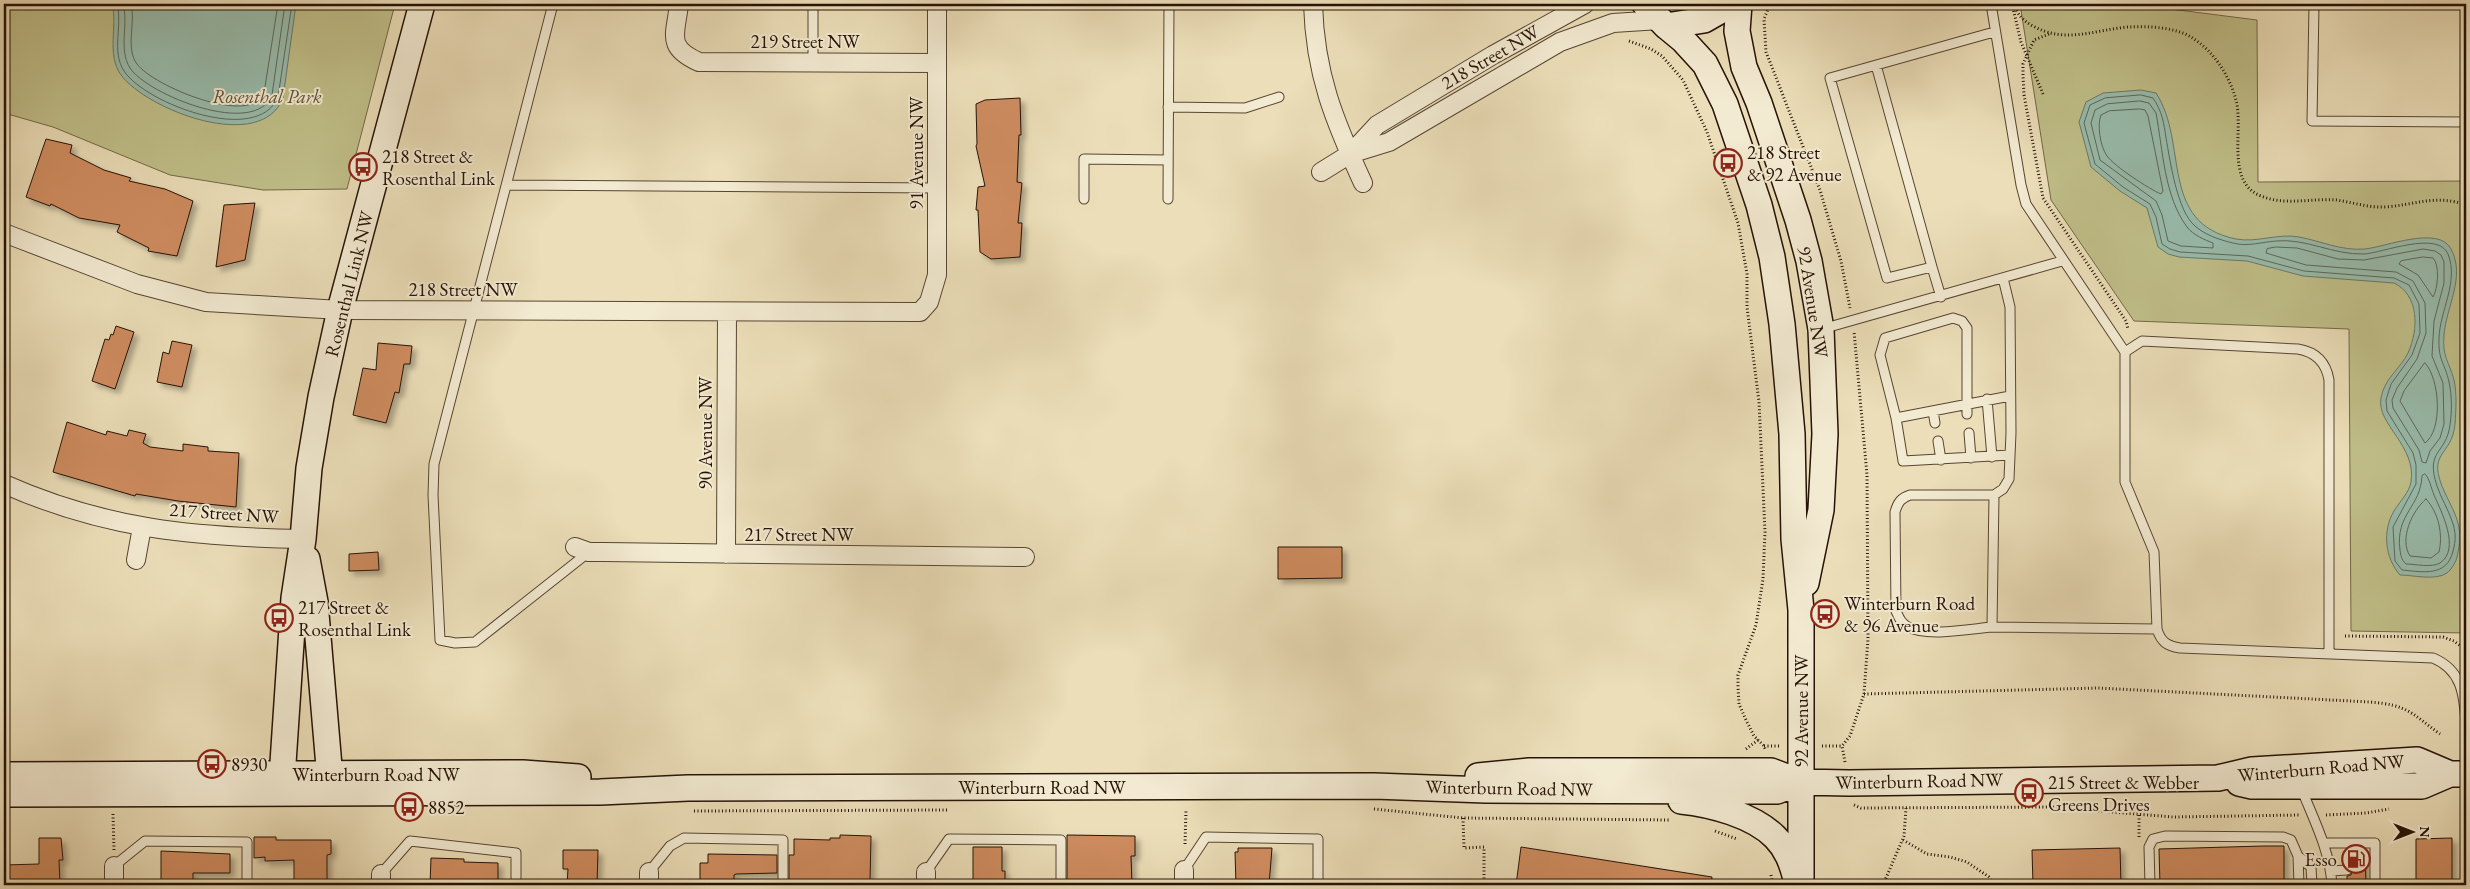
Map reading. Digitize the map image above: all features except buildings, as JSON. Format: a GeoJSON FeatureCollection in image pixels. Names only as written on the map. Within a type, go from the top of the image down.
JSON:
{"type":"FeatureCollection","features":[{"type":"Feature","properties":{"kind":"main road","name":"Rosenthal Link NW"},"geometry":{"type":"LineString","coordinates":[[281,783],[294,598],[303,539],[309,468],[321,397],[340,310],[422,4]]}},
{"type":"Feature","properties":{"kind":"main road"},"geometry":{"type":"LineString","coordinates":[[1657,17],[1704,20],[1732,4]]}},
{"type":"Feature","properties":{"kind":"main road","name":"92 Avenue NW"},"geometry":{"type":"LineString","coordinates":[[1739,4],[1737,31],[1744,67],[1759,103],[1798,220],[1809,260],[1821,330],[1825,434],[1821,510],[1801,610]]}},
{"type":"Feature","properties":{"kind":"main road","name":"92 Avenue NW"},"geometry":{"type":"LineString","coordinates":[[1657,17],[1683,40],[1705,64],[1722,96],[1734,126],[1759,205],[1772,257],[1782,324],[1792,434],[1794,539],[1801,610],[1800,885]]}},
{"type":"Feature","properties":{"kind":"main road","name":"Rosenthal Link NW"},"geometry":{"type":"LineString","coordinates":[[303,539],[315,602],[331,783]]}},
{"type":"Feature","properties":{"kind":"main road","name":"Winterburn Road NW"},"geometry":{"type":"LineString","coordinates":[[4,775],[600,792],[687,799],[1396,786],[1486,790],[1777,791],[1800,782],[2218,778],[2252,770],[2417,760],[2458,774]]}},
{"type":"Feature","properties":{"kind":"main road","name":"Winterburn Road NW"},"geometry":{"type":"LineString","coordinates":[[1396,786],[1528,771],[1771,771],[1800,782]]}},
{"type":"Feature","properties":{"kind":"main road","name":"Winterburn Road NW"},"geometry":{"type":"LineString","coordinates":[[2218,778],[2252,786],[2422,786],[2458,774]]}},
{"type":"Feature","properties":{"kind":"main road","name":"Winterburn Road NW"},"geometry":{"type":"LineString","coordinates":[[4,794],[281,783]]}},
{"type":"Feature","properties":{"kind":"main road"},"geometry":{"type":"LineString","coordinates":[[1607,790],[1691,802],[1718,809],[1756,824],[1774,836],[1783,846],[1792,861],[1800,885]]}},
{"type":"Feature","properties":{"kind":"street","name":"219 Street NW"},"geometry":{"type":"LineString","coordinates":[[678,4],[674,28],[677,49],[685,56],[699,62],[937,63]]}},
{"type":"Feature","properties":{"kind":"street","name":"91 Avenue NW"},"geometry":{"type":"LineString","coordinates":[[929,302],[937,275],[937,4]]}},
{"type":"Feature","properties":{"kind":"street"},"geometry":{"type":"LineString","coordinates":[[1313,4],[1315,42],[1320,75],[1330,108],[1363,183]]}},
{"type":"Feature","properties":{"kind":"street","name":"218 Street NW"},"geometry":{"type":"LineString","coordinates":[[1350,154],[1377,125],[1493,55],[1585,4]]}},
{"type":"Feature","properties":{"kind":"street","name":"218 Street NW"},"geometry":{"type":"LineString","coordinates":[[1321,172],[1350,154],[1389,142],[1560,42],[1613,23],[1657,17]]}},
{"type":"Feature","properties":{"kind":"street","name":"218 Street NW"},"geometry":{"type":"LineString","coordinates":[[4,233],[128,281],[206,302],[340,310],[906,314],[920,312],[929,302]]}},
{"type":"Feature","properties":{"kind":"street","name":"90 Avenue NW"},"geometry":{"type":"LineString","coordinates":[[726,554],[728,312]]}},
{"type":"Feature","properties":{"kind":"street","name":"217 Street NW"},"geometry":{"type":"LineString","coordinates":[[4,484],[48,503],[142,527],[210,536],[303,539]]}},
{"type":"Feature","properties":{"kind":"street","name":"217 Street NW"},"geometry":{"type":"LineString","coordinates":[[136,560],[142,527]]}},
{"type":"Feature","properties":{"kind":"street","name":"217 Street NW"},"geometry":{"type":"LineString","coordinates":[[582,550],[726,554],[1025,557]]}},
{"type":"Feature","properties":{"kind":"street"},"geometry":{"type":"LineString","coordinates":[[114,866],[114,885]]}},
{"type":"Feature","properties":{"kind":"lane"},"geometry":{"type":"LineString","coordinates":[[553,4],[434,464],[433,495],[440,640],[455,643],[475,642],[582,550]]}},
{"type":"Feature","properties":{"kind":"lane"},"geometry":{"type":"LineString","coordinates":[[812,4],[813,62]]}},
{"type":"Feature","properties":{"kind":"lane"},"geometry":{"type":"LineString","coordinates":[[1168,199],[1169,4]]}},
{"type":"Feature","properties":{"kind":"lane"},"geometry":{"type":"LineString","coordinates":[[1991,4],[1994,32],[2026,204],[2062,261],[2125,352],[2125,482],[2154,552],[2157,629],[2160,639],[2169,646],[2180,648],[2421,656],[2442,662],[2456,675],[2462,687],[2466,722]]}},
{"type":"Feature","properties":{"kind":"lane"},"geometry":{"type":"LineString","coordinates":[[2314,4],[2312,121],[2466,122],[2466,4]]}},
{"type":"Feature","properties":{"kind":"lane"},"geometry":{"type":"LineString","coordinates":[[1932,267],[1887,278],[1830,78],[1994,32]]}},
{"type":"Feature","properties":{"kind":"lane"},"geometry":{"type":"LineString","coordinates":[[1876,65],[1940,297]]}},
{"type":"Feature","properties":{"kind":"lane"},"geometry":{"type":"LineString","coordinates":[[1168,107],[1245,108],[1279,97]]}},
{"type":"Feature","properties":{"kind":"lane"},"geometry":{"type":"LineString","coordinates":[[1084,199],[1084,159],[1168,160]]}},
{"type":"Feature","properties":{"kind":"lane"},"geometry":{"type":"LineString","coordinates":[[507,185],[937,188]]}},
{"type":"Feature","properties":{"kind":"lane"},"geometry":{"type":"LineString","coordinates":[[1821,330],[2062,261]]}},
{"type":"Feature","properties":{"kind":"lane"},"geometry":{"type":"LineString","coordinates":[[2003,278],[2010,307],[2009,479],[2003,489],[1994,495],[1910,495],[1903,497],[1897,503],[1895,512],[1896,611],[1900,621],[1907,627],[1921,631],[1992,627],[2157,629]]}},
{"type":"Feature","properties":{"kind":"lane"},"geometry":{"type":"LineString","coordinates":[[1967,414],[1967,328],[1962,321],[1953,318],[1885,338],[1880,355],[1896,418],[1903,461],[2010,455]]}},
{"type":"Feature","properties":{"kind":"lane"},"geometry":{"type":"LineString","coordinates":[[2125,352],[2142,341],[2298,349],[2310,351],[2327,368],[2329,380],[2329,652]]}},
{"type":"Feature","properties":{"kind":"lane"},"geometry":{"type":"LineString","coordinates":[[1896,418],[2010,396]]}},
{"type":"Feature","properties":{"kind":"lane"},"geometry":{"type":"LineString","coordinates":[[1987,399],[1992,456]]}},
{"type":"Feature","properties":{"kind":"lane"},"geometry":{"type":"LineString","coordinates":[[1933,411],[1935,423]]}},
{"type":"Feature","properties":{"kind":"lane"},"geometry":{"type":"LineString","coordinates":[[1969,433],[1971,458]]}},
{"type":"Feature","properties":{"kind":"lane"},"geometry":{"type":"LineString","coordinates":[[1938,441],[1942,460]]}},
{"type":"Feature","properties":{"kind":"lane"},"geometry":{"type":"LineString","coordinates":[[1992,627],[1994,495]]}},
{"type":"Feature","properties":{"kind":"lane"},"geometry":{"type":"LineString","coordinates":[[2300,786],[2324,843],[2331,871],[2332,885]]}},
{"type":"Feature","properties":{"kind":"lane"},"geometry":{"type":"LineString","coordinates":[[2150,885],[2149,847],[2153,839],[2165,836],[2283,837],[2291,840],[2298,856],[2299,885]]}},
{"type":"Feature","properties":{"kind":"lane"},"geometry":{"type":"LineString","coordinates":[[1184,878],[1206,837],[1318,839],[1318,885]]}},
{"type":"Feature","properties":{"kind":"lane"},"geometry":{"type":"LineString","coordinates":[[649,879],[670,846],[684,838],[783,840],[783,885]]}},
{"type":"Feature","properties":{"kind":"lane"},"geometry":{"type":"LineString","coordinates":[[926,879],[949,839],[1061,840],[1061,885]]}},
{"type":"Feature","properties":{"kind":"lane"},"geometry":{"type":"LineString","coordinates":[[114,866],[145,841],[247,842],[247,885]]}},
{"type":"Feature","properties":{"kind":"lane"},"geometry":{"type":"LineString","coordinates":[[381,880],[410,841],[516,853],[516,885]]}},
{"type":"Feature","properties":{"kind":"lane"},"geometry":{"type":"LineString","coordinates":[[2324,843],[2375,843],[2370,868],[2376,885]]}},
{"type":"Feature","properties":{"kind":"lane"},"geometry":{"type":"LineString","coordinates":[[2298,856],[2311,866],[2312,885]]}},
{"type":"Feature","properties":{"kind":"lane"},"geometry":{"type":"LineString","coordinates":[[2331,871],[2347,870]]}},
{"type":"Feature","properties":{"kind":"path"},"geometry":{"type":"LineString","coordinates":[[1770,4],[1764,20],[1766,52],[1820,190],[1841,261],[1849,300]]}},
{"type":"Feature","properties":{"kind":"path"},"geometry":{"type":"LineString","coordinates":[[2013,4],[2016,11],[2027,23],[2049,34],[2071,37],[2128,27],[2150,27],[2190,36],[2208,50],[2221,66],[2236,102],[2242,178],[2249,190],[2260,196],[2273,200],[2330,200],[2381,207],[2439,198],[2466,205]]}},
{"type":"Feature","properties":{"kind":"path"},"geometry":{"type":"LineString","coordinates":[[2013,4],[2014,20],[2042,94]]}},
{"type":"Feature","properties":{"kind":"path"},"geometry":{"type":"LineString","coordinates":[[2049,34],[2034,40],[2023,64],[2024,95],[2045,203],[2126,321],[2128,329]]}},
{"type":"Feature","properties":{"kind":"path"},"geometry":{"type":"LineString","coordinates":[[1625,40],[1635,42],[1662,56],[1683,80],[1707,132],[1738,222],[1747,274],[1747,307],[1759,402],[1765,532],[1764,579],[1756,625],[1738,675],[1738,688],[1739,704],[1746,720],[1754,736],[1764,746]]}},
{"type":"Feature","properties":{"kind":"path"},"geometry":{"type":"LineString","coordinates":[[1842,746],[1850,736],[1864,694],[1868,640],[1866,465],[1856,345]]}},
{"type":"Feature","properties":{"kind":"path"},"geometry":{"type":"LineString","coordinates":[[2344,636],[2443,637],[2454,641],[2466,650]]}},
{"type":"Feature","properties":{"kind":"path"},"geometry":{"type":"LineString","coordinates":[[1864,694],[2098,688],[2370,702],[2406,708],[2440,734]]}},
{"type":"Feature","properties":{"kind":"path"},"geometry":{"type":"LineString","coordinates":[[687,799],[953,810]]}},
{"type":"Feature","properties":{"kind":"path"},"geometry":{"type":"LineString","coordinates":[[1853,804],[1861,808],[2060,808],[2172,818],[2366,813],[2392,808]]}},
{"type":"Feature","properties":{"kind":"path"},"geometry":{"type":"LineString","coordinates":[[1883,885],[1903,840],[1906,808]]}},
{"type":"Feature","properties":{"kind":"path"},"geometry":{"type":"LineString","coordinates":[[1176,809],[1196,809]]}},
{"type":"Feature","properties":{"kind":"path"},"geometry":{"type":"LineString","coordinates":[[1184,878],[1186,809]]}},
{"type":"Feature","properties":{"kind":"path"},"geometry":{"type":"LineString","coordinates":[[1373,809],[1463,818],[1638,818],[1678,821]]}},
{"type":"Feature","properties":{"kind":"path"},"geometry":{"type":"LineString","coordinates":[[104,814],[123,814]]}},
{"type":"Feature","properties":{"kind":"path"},"geometry":{"type":"LineString","coordinates":[[113,814],[114,866]]}},
{"type":"Feature","properties":{"kind":"path"},"geometry":{"type":"LineString","coordinates":[[1463,818],[1464,848],[1484,847],[1484,885]]}},
{"type":"Feature","properties":{"kind":"path"},"geometry":{"type":"LineString","coordinates":[[1713,830],[1741,840]]}},
{"type":"Feature","properties":{"kind":"path"},"geometry":{"type":"LineString","coordinates":[[1903,840],[1926,854],[1950,857],[1967,862],[1990,877],[1994,885]]}},
{"type":"Feature","properties":{"kind":"green space","name":"Rosenthal Park"},"geometry":{"type":"Polygon","coordinates":[[[4,4],[395,4],[347,189],[263,190],[170,175],[53,127],[4,113],[4,4]]]}},
{"type":"Feature","properties":{"kind":"green space"},"geometry":{"type":"Polygon","coordinates":[[[2020,4],[2131,4],[2257,20],[2258,182],[2466,181],[2466,633],[2351,631],[2349,329],[2134,321],[2051,200],[2020,4]]]}},
{"type":"Feature","properties":{"kind":"water"},"geometry":{"type":"Polygon","coordinates":[[[112,4],[296,4],[283,98],[271,115],[252,123],[229,125],[203,121],[154,101],[135,88],[121,75],[117,67],[113,49],[114,21],[112,4]]]}},
{"type":"Feature","properties":{"kind":"water"},"geometry":{"type":"Polygon","coordinates":[[[2141,90],[2156,93],[2166,113],[2179,179],[2185,199],[2195,216],[2212,230],[2236,239],[2252,240],[2291,236],[2356,249],[2424,238],[2445,242],[2451,249],[2457,270],[2454,292],[2445,324],[2444,342],[2445,354],[2455,385],[2455,424],[2453,435],[2441,455],[2438,469],[2445,493],[2456,517],[2460,538],[2456,559],[2452,568],[2447,573],[2436,577],[2400,575],[2388,553],[2387,536],[2390,519],[2410,486],[2411,469],[2403,446],[2384,417],[2381,408],[2381,398],[2385,385],[2405,359],[2412,344],[2415,323],[2412,304],[2408,296],[2402,288],[2394,283],[2303,276],[2247,261],[2179,257],[2168,254],[2158,247],[2147,208],[2120,191],[2091,167],[2079,122],[2086,102],[2103,93],[2141,90]]]}},
{"type":"Feature","properties":{"kind":"place","name":"218 Street & 92 Avenue"},"geometry":{"type":"Point","coordinates":[1728,163]}},
{"type":"Feature","properties":{"kind":"place","name":"218 Street & Rosenthal Link"},"geometry":{"type":"Point","coordinates":[363,167]}},
{"type":"Feature","properties":{"kind":"place","name":"Winterburn Road & 96 Avenue"},"geometry":{"type":"Point","coordinates":[1825,614]}},
{"type":"Feature","properties":{"kind":"place","name":"217 Street & Rosenthal Link"},"geometry":{"type":"Point","coordinates":[279,618]}},
{"type":"Feature","properties":{"kind":"place","name":"8930"},"geometry":{"type":"Point","coordinates":[212,764]}},
{"type":"Feature","properties":{"kind":"place","name":"215 Street & Webber Greens Drives"},"geometry":{"type":"Point","coordinates":[2029,793]}},
{"type":"Feature","properties":{"kind":"place","name":"8852"},"geometry":{"type":"Point","coordinates":[409,807]}},
{"type":"Feature","properties":{"kind":"place","name":"Esso"},"geometry":{"type":"Point","coordinates":[2356,859]}}]}
